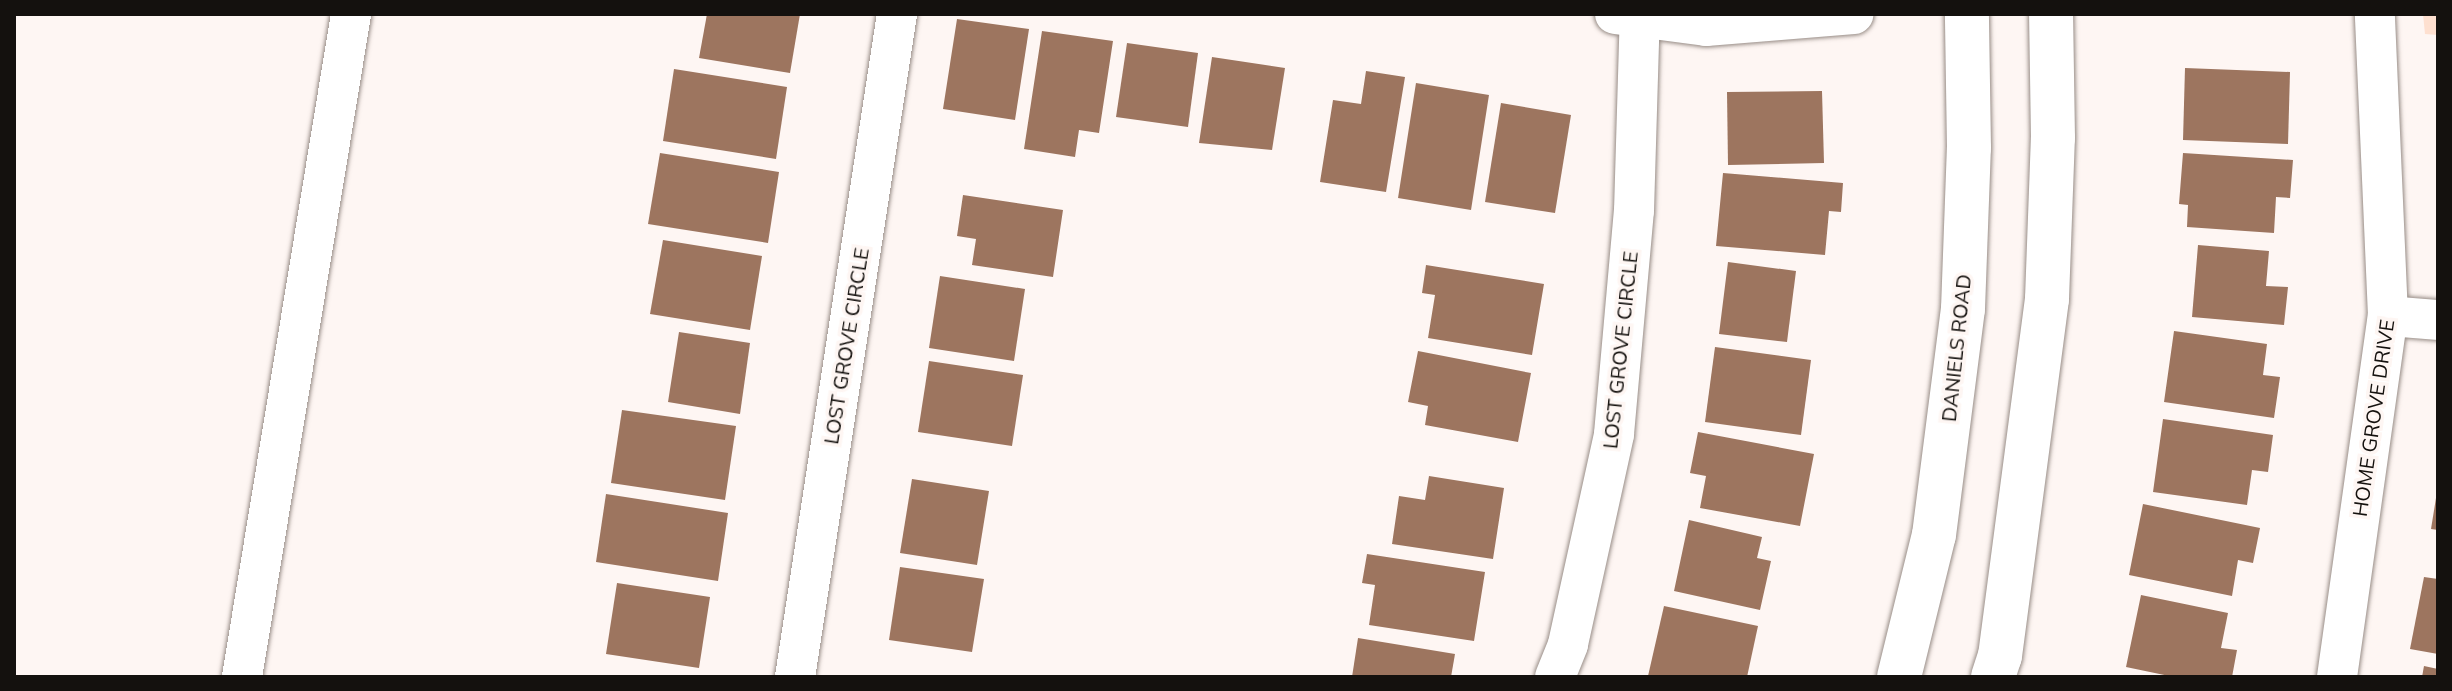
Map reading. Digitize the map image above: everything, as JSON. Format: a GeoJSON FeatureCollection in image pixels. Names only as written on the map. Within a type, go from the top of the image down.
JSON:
{"type":"FeatureCollection","features":[{"type":"Feature","properties":{"kind":"main road","name":"DANIELS ROAD"},"geometry":{"type":"LineString","coordinates":[[1899,677],[1934,535],[1963,309],[1969,148],[1967,14]]}},
{"type":"Feature","properties":{"kind":"main road"},"geometry":{"type":"LineString","coordinates":[[1993,677],[2000,656],[2047,299],[2053,138],[2051,14]]}},
{"type":"Feature","properties":{"kind":"street"},"geometry":{"type":"LineString","coordinates":[[242,677],[351,14]]}},
{"type":"Feature","properties":{"kind":"street","name":"LOST GROVE CIRCLE"},"geometry":{"type":"LineString","coordinates":[[795,677],[897,14]]}},
{"type":"Feature","properties":{"kind":"street","name":"LOST GROVE CIRCLE"},"geometry":{"type":"LineString","coordinates":[[1555,677],[1568,644],[1614,434],[1634,211],[1634,15],[1706,26],[1854,14]]}},
{"type":"Feature","properties":{"kind":"street","name":"HOME GROVE DRIVE"},"geometry":{"type":"LineString","coordinates":[[2337,677],[2388,316],[2375,14]]}},
{"type":"Feature","properties":{"kind":"street"},"geometry":{"type":"LineString","coordinates":[[2388,316],[2438,320]]}},
{"type":"Feature","properties":{"kind":"shaded area"},"geometry":{"type":"Polygon","coordinates":[[[2423,14],[2438,14],[2438,35],[2425,34],[2423,14]]]}},
{"type":"Feature","properties":{"kind":"building"},"geometry":{"type":"Polygon","coordinates":[[[707,14],[800,14],[790,73],[699,58],[707,14]]]}},
{"type":"Feature","properties":{"kind":"building"},"geometry":{"type":"Polygon","coordinates":[[[957,19],[1029,29],[1015,120],[943,109],[957,19]]]}},
{"type":"Feature","properties":{"kind":"building"},"geometry":{"type":"Polygon","coordinates":[[[1042,31],[1113,41],[1099,133],[1079,130],[1075,157],[1024,149],[1042,31]]]}},
{"type":"Feature","properties":{"kind":"building"},"geometry":{"type":"Polygon","coordinates":[[[1127,43],[1198,53],[1188,127],[1116,117],[1127,43]]]}},
{"type":"Feature","properties":{"kind":"building"},"geometry":{"type":"Polygon","coordinates":[[[1212,57],[1285,68],[1272,150],[1199,143],[1212,57]]]}},
{"type":"Feature","properties":{"kind":"building"},"geometry":{"type":"Polygon","coordinates":[[[2185,68],[2290,72],[2288,144],[2183,140],[2185,68]]]}},
{"type":"Feature","properties":{"kind":"building"},"geometry":{"type":"Polygon","coordinates":[[[674,69],[787,87],[776,159],[663,141],[674,69]]]}},
{"type":"Feature","properties":{"kind":"building"},"geometry":{"type":"Polygon","coordinates":[[[1366,71],[1405,77],[1386,192],[1320,182],[1333,100],[1361,104],[1366,71]]]}},
{"type":"Feature","properties":{"kind":"building"},"geometry":{"type":"Polygon","coordinates":[[[1416,83],[1489,95],[1471,210],[1398,198],[1416,83]]]}},
{"type":"Feature","properties":{"kind":"building"},"geometry":{"type":"Polygon","coordinates":[[[1822,91],[1824,163],[1728,165],[1727,92],[1822,91]]]}},
{"type":"Feature","properties":{"kind":"building"},"geometry":{"type":"Polygon","coordinates":[[[1501,103],[1571,115],[1555,213],[1485,202],[1501,103]]]}},
{"type":"Feature","properties":{"kind":"building"},"geometry":{"type":"Polygon","coordinates":[[[660,153],[779,172],[768,243],[648,224],[660,153]]]}},
{"type":"Feature","properties":{"kind":"building"},"geometry":{"type":"Polygon","coordinates":[[[2183,153],[2293,160],[2290,198],[2276,197],[2274,233],[2187,227],[2188,205],[2179,204],[2183,153]]]}},
{"type":"Feature","properties":{"kind":"building"},"geometry":{"type":"Polygon","coordinates":[[[1723,173],[1843,183],[1841,212],[1829,211],[1825,255],[1716,246],[1723,173]]]}},
{"type":"Feature","properties":{"kind":"building"},"geometry":{"type":"Polygon","coordinates":[[[963,195],[1063,210],[1053,277],[972,265],[976,239],[957,236],[963,195]]]}},
{"type":"Feature","properties":{"kind":"building"},"geometry":{"type":"Polygon","coordinates":[[[663,240],[762,256],[750,330],[650,314],[663,240]]]}},
{"type":"Feature","properties":{"kind":"building"},"geometry":{"type":"Polygon","coordinates":[[[2198,245],[2269,251],[2266,286],[2288,287],[2284,325],[2192,317],[2198,245]]]}},
{"type":"Feature","properties":{"kind":"building"},"geometry":{"type":"Polygon","coordinates":[[[1728,262],[1796,271],[1787,342],[1719,334],[1728,262]]]}},
{"type":"Feature","properties":{"kind":"building"},"geometry":{"type":"Polygon","coordinates":[[[1426,265],[1544,284],[1532,355],[1428,338],[1435,295],[1422,293],[1426,265]]]}},
{"type":"Feature","properties":{"kind":"building"},"geometry":{"type":"Polygon","coordinates":[[[940,276],[1025,289],[1014,361],[929,348],[940,276]]]}},
{"type":"Feature","properties":{"kind":"building"},"geometry":{"type":"Polygon","coordinates":[[[2174,331],[2267,344],[2263,375],[2280,377],[2274,418],[2164,402],[2174,331]]]}},
{"type":"Feature","properties":{"kind":"building"},"geometry":{"type":"Polygon","coordinates":[[[679,332],[750,343],[740,414],[668,402],[679,332]]]}},
{"type":"Feature","properties":{"kind":"building"},"geometry":{"type":"Polygon","coordinates":[[[1715,347],[1811,360],[1801,435],[1705,422],[1715,347]]]}},
{"type":"Feature","properties":{"kind":"building"},"geometry":{"type":"Polygon","coordinates":[[[1418,351],[1531,373],[1518,442],[1425,425],[1428,406],[1408,402],[1418,351]]]}},
{"type":"Feature","properties":{"kind":"building"},"geometry":{"type":"Polygon","coordinates":[[[929,361],[1023,375],[1012,446],[918,432],[929,361]]]}},
{"type":"Feature","properties":{"kind":"building"},"geometry":{"type":"Polygon","coordinates":[[[622,410],[736,426],[725,500],[611,483],[622,410]]]}},
{"type":"Feature","properties":{"kind":"building"},"geometry":{"type":"Polygon","coordinates":[[[2163,419],[2273,435],[2268,472],[2252,470],[2247,505],[2153,492],[2163,419]]]}},
{"type":"Feature","properties":{"kind":"building"},"geometry":{"type":"Polygon","coordinates":[[[1698,432],[1814,454],[1800,526],[1700,508],[1706,476],[1690,473],[1698,432]]]}},
{"type":"Feature","properties":{"kind":"building"},"geometry":{"type":"Polygon","coordinates":[[[1429,476],[1504,488],[1493,559],[1392,544],[1399,496],[1425,500],[1429,476]]]}},
{"type":"Feature","properties":{"kind":"building"},"geometry":{"type":"Polygon","coordinates":[[[912,479],[989,491],[977,565],[900,553],[912,479]]]}},
{"type":"Feature","properties":{"kind":"building"},"geometry":{"type":"Polygon","coordinates":[[[606,494],[728,513],[718,581],[596,562],[606,494]]]}},
{"type":"Feature","properties":{"kind":"building"},"geometry":{"type":"Polygon","coordinates":[[[2438,498],[2438,530],[2431,529],[2438,498]]]}},
{"type":"Feature","properties":{"kind":"building"},"geometry":{"type":"Polygon","coordinates":[[[2143,504],[2260,528],[2253,563],[2238,560],[2232,596],[2129,575],[2143,504]]]}},
{"type":"Feature","properties":{"kind":"building"},"geometry":{"type":"Polygon","coordinates":[[[1689,520],[1762,537],[1757,558],[1771,561],[1760,610],[1674,591],[1689,520]]]}},
{"type":"Feature","properties":{"kind":"building"},"geometry":{"type":"Polygon","coordinates":[[[1367,554],[1485,572],[1474,641],[1369,625],[1375,585],[1362,583],[1367,554]]]}},
{"type":"Feature","properties":{"kind":"building"},"geometry":{"type":"Polygon","coordinates":[[[900,567],[984,579],[972,652],[889,640],[900,567]]]}},
{"type":"Feature","properties":{"kind":"building"},"geometry":{"type":"Polygon","coordinates":[[[2424,577],[2438,579],[2438,654],[2410,649],[2424,577]]]}},
{"type":"Feature","properties":{"kind":"building"},"geometry":{"type":"Polygon","coordinates":[[[617,583],[710,597],[699,668],[606,654],[617,583]]]}},
{"type":"Feature","properties":{"kind":"building"},"geometry":{"type":"Polygon","coordinates":[[[2141,595],[2228,613],[2221,648],[2237,650],[2232,677],[2174,677],[2126,667],[2141,595]]]}},
{"type":"Feature","properties":{"kind":"building"},"geometry":{"type":"Polygon","coordinates":[[[1664,606],[1758,626],[1747,677],[1648,676],[1664,606]]]}},
{"type":"Feature","properties":{"kind":"building"},"geometry":{"type":"Polygon","coordinates":[[[1358,638],[1455,654],[1451,677],[1352,677],[1358,638]]]}},
{"type":"Feature","properties":{"kind":"building"},"geometry":{"type":"Polygon","coordinates":[[[2424,666],[2438,669],[2438,677],[2422,677],[2424,666]]]}}]}
